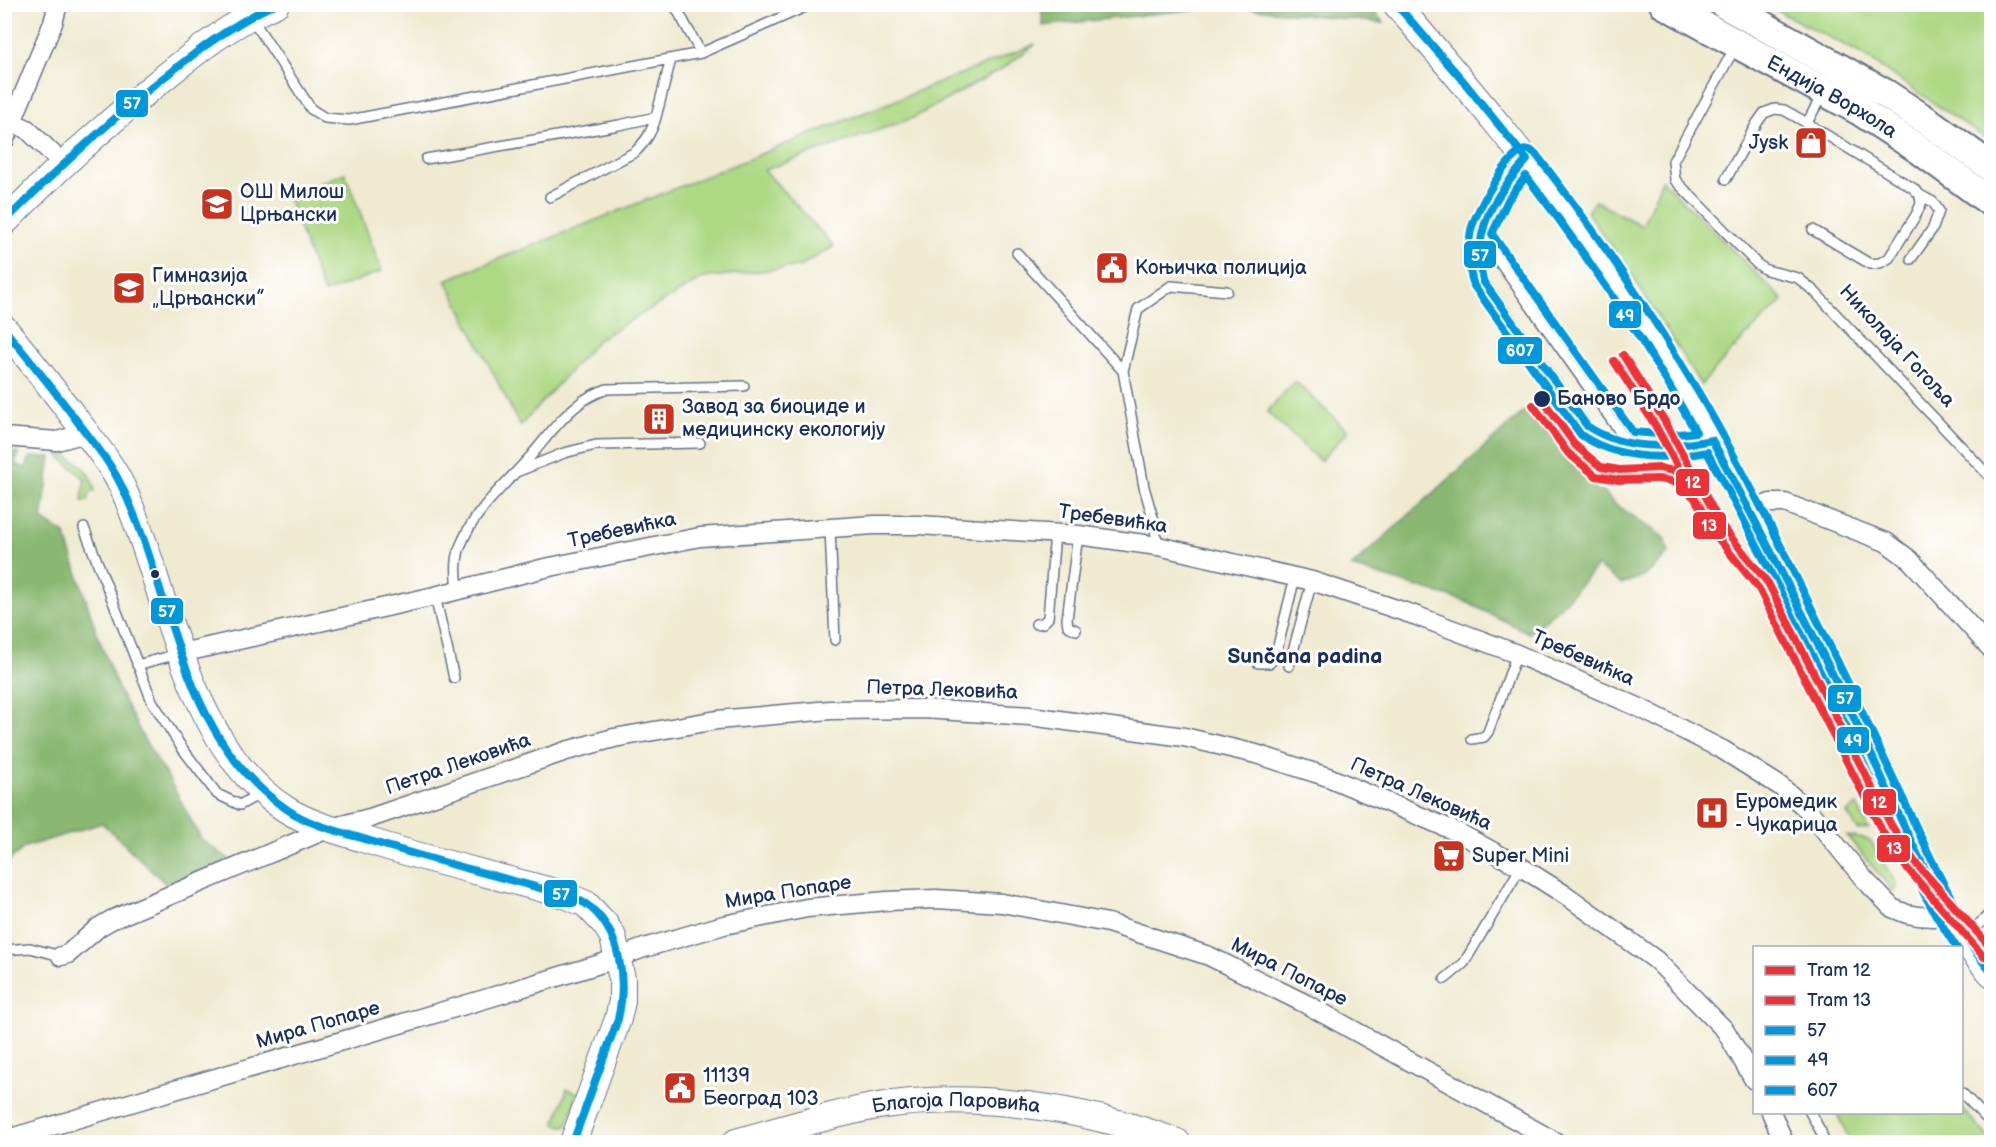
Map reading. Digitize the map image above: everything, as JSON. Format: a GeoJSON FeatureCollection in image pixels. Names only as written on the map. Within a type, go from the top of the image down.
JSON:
{"type":"FeatureCollection","features":[{"type":"Feature","properties":{"kind":"main road"},"geometry":{"type":"LineString","coordinates":[[4,223],[63,164],[122,112],[232,26],[247,10],[276,4]]}},
{"type":"Feature","properties":{"kind":"main road"},"geometry":{"type":"LineString","coordinates":[[1396,4],[1464,82],[1527,160],[1596,251],[1668,362],[1750,511],[1844,698],[1920,861],[1964,940],[1992,974]]}},
{"type":"Feature","properties":{"kind":"main road","name":"Ендија Ворхола"},"geometry":{"type":"LineString","coordinates":[[1664,4],[1824,91],[1893,132],[1992,202]]}},
{"type":"Feature","properties":{"kind":"main road","name":"Ендија Ворхола"},"geometry":{"type":"LineString","coordinates":[[1724,4],[1886,94],[1992,168]]}},
{"type":"Feature","properties":{"kind":"main road"},"geometry":{"type":"LineString","coordinates":[[4,328],[104,457],[125,492],[181,653],[204,710],[217,734],[243,771],[263,792],[286,809],[330,828],[411,855],[527,884],[580,901],[594,911],[605,924],[613,937],[622,979],[620,1009],[573,1143]]}},
{"type":"Feature","properties":{"kind":"main road","name":"Благоја Паровића"},"geometry":{"type":"LineString","coordinates":[[736,1143],[836,1115],[874,1107],[948,1101],[1013,1104],[1074,1114],[1115,1123],[1177,1143]]}},
{"type":"Feature","properties":{"kind":"street"},"geometry":{"type":"LineString","coordinates":[[4,141],[53,23],[58,4]]}},
{"type":"Feature","properties":{"kind":"street"},"geometry":{"type":"LineString","coordinates":[[12,122],[27,129],[63,164]]}},
{"type":"Feature","properties":{"kind":"street"},"geometry":{"type":"LineString","coordinates":[[4,437],[57,441],[86,433]]}},
{"type":"Feature","properties":{"kind":"street"},"geometry":{"type":"LineString","coordinates":[[1750,511],[1770,503],[1785,503],[1895,547],[1910,560],[1992,650]]}},
{"type":"Feature","properties":{"kind":"street","name":"Требевићка"},"geometry":{"type":"LineString","coordinates":[[181,653],[435,596],[545,568],[700,537],[874,525],[919,525],[1078,535],[1158,546],[1304,579],[1417,615],[1517,654],[1638,707],[1723,750],[1780,786],[1808,810],[1864,879],[1892,908],[1907,914],[1925,917],[1948,913]]}},
{"type":"Feature","properties":{"kind":"street","name":"Петра Лековића"},"geometry":{"type":"LineString","coordinates":[[61,956],[68,954],[111,920],[330,828],[370,818],[567,751],[614,738],[717,720],[830,710],[924,709],[1030,716],[1136,729],[1231,748],[1328,777],[1457,832],[1521,867],[1602,920],[1656,960],[1725,1030],[1753,1074]]}},
{"type":"Feature","properties":{"kind":"street","name":"Мира Попаре"},"geometry":{"type":"LineString","coordinates":[[4,1140],[474,1002],[724,925],[807,908],[936,899],[1002,903],[1108,923],[1209,956],[1306,1004],[1556,1143]]}},
{"type":"Feature","properties":{"kind":"street"},"geometry":{"type":"LineString","coordinates":[[1771,1114],[1784,1143]]}},
{"type":"Feature","properties":{"kind":"lane"},"geometry":{"type":"LineString","coordinates":[[674,4],[701,53]]}},
{"type":"Feature","properties":{"kind":"lane"},"geometry":{"type":"LineString","coordinates":[[247,10],[311,109],[325,118],[349,120],[701,53],[812,4]]}},
{"type":"Feature","properties":{"kind":"lane","name":"Николаја Гогоља"},"geometry":{"type":"LineString","coordinates":[[1736,43],[1673,161],[1675,180],[1757,264],[1766,270],[1798,278],[1815,292],[1992,479]]}},
{"type":"Feature","properties":{"kind":"lane"},"geometry":{"type":"LineString","coordinates":[[550,197],[635,152],[646,141],[656,117],[671,58]]}},
{"type":"Feature","properties":{"kind":"lane"},"geometry":{"type":"LineString","coordinates":[[1807,123],[1824,91]]}},
{"type":"Feature","properties":{"kind":"lane"},"geometry":{"type":"LineString","coordinates":[[1726,179],[1756,123],[1764,113],[1775,109],[1784,110],[1933,202],[1939,211],[1933,228],[1911,259]]}},
{"type":"Feature","properties":{"kind":"lane"},"geometry":{"type":"LineString","coordinates":[[426,159],[656,117]]}},
{"type":"Feature","properties":{"kind":"lane"},"geometry":{"type":"LineString","coordinates":[[1527,160],[1515,171],[1497,195],[1480,235],[1478,258],[1483,281],[1587,426],[1604,438],[1648,446],[1712,440]]}},
{"type":"Feature","properties":{"kind":"lane"},"geometry":{"type":"LineString","coordinates":[[1813,230],[1870,264],[1881,262],[1889,258],[1916,215],[1921,204],[1920,195]]}},
{"type":"Feature","properties":{"kind":"lane"},"geometry":{"type":"LineString","coordinates":[[1480,235],[1627,442]]}},
{"type":"Feature","properties":{"kind":"lane"},"geometry":{"type":"LineString","coordinates":[[1017,253],[1122,371]]}},
{"type":"Feature","properties":{"kind":"lane"},"geometry":{"type":"LineString","coordinates":[[1158,546],[1144,487],[1122,371],[1138,309],[1171,286],[1227,291]]}},
{"type":"Feature","properties":{"kind":"lane"},"geometry":{"type":"LineString","coordinates":[[458,589],[456,562],[463,540],[475,518],[558,424],[593,394],[607,389],[744,386]]}},
{"type":"Feature","properties":{"kind":"lane"},"geometry":{"type":"LineString","coordinates":[[516,472],[564,453],[596,445],[700,442]]}},
{"type":"Feature","properties":{"kind":"lane"},"geometry":{"type":"LineString","coordinates":[[84,528],[152,701],[182,748],[217,794],[240,805],[263,792]]}},
{"type":"Feature","properties":{"kind":"lane"},"geometry":{"type":"LineString","coordinates":[[830,529],[835,640]]}},
{"type":"Feature","properties":{"kind":"lane"},"geometry":{"type":"LineString","coordinates":[[1036,624],[1043,623],[1048,618],[1055,533]]}},
{"type":"Feature","properties":{"kind":"lane"},"geometry":{"type":"LineString","coordinates":[[1076,630],[1068,626],[1066,619],[1078,535]]}},
{"type":"Feature","properties":{"kind":"lane"},"geometry":{"type":"LineString","coordinates":[[1258,663],[1270,663],[1276,654],[1304,579]]}},
{"type":"Feature","properties":{"kind":"lane"},"geometry":{"type":"LineString","coordinates":[[1289,666],[1304,579]]}},
{"type":"Feature","properties":{"kind":"lane"},"geometry":{"type":"LineString","coordinates":[[435,596],[454,678]]}},
{"type":"Feature","properties":{"kind":"lane"},"geometry":{"type":"LineString","coordinates":[[137,666],[181,653]]}},
{"type":"Feature","properties":{"kind":"lane"},"geometry":{"type":"LineString","coordinates":[[1472,739],[1479,739],[1488,732],[1517,654]]}},
{"type":"Feature","properties":{"kind":"lane"},"geometry":{"type":"LineString","coordinates":[[1445,979],[1464,963],[1521,867]]}},
{"type":"Feature","properties":{"kind":"lane"},"geometry":{"type":"LineString","coordinates":[[1964,940],[1992,911]]}},
{"type":"Feature","properties":{"kind":"lane"},"geometry":{"type":"LineString","coordinates":[[4,950],[30,948],[61,956]]}},
{"type":"Feature","properties":{"kind":"lane"},"geometry":{"type":"LineString","coordinates":[[1963,1094],[1992,1124]]}},
{"type":"Feature","properties":{"kind":"lane"},"geometry":{"type":"LineString","coordinates":[[1811,1114],[1821,1132],[1824,1143]]}},
{"type":"Feature","properties":{"kind":"green space"},"geometry":{"type":"Polygon","coordinates":[[[1041,5],[1368,5],[1384,23],[1227,6],[1043,26],[1041,5]]]}},
{"type":"Feature","properties":{"kind":"green space"},"geometry":{"type":"Polygon","coordinates":[[[1766,5],[1991,5],[1991,142],[1860,53],[1766,5]]]}},
{"type":"Feature","properties":{"kind":"green space"},"geometry":{"type":"Polygon","coordinates":[[[1036,44],[1005,67],[913,118],[764,170],[834,246],[801,266],[703,278],[599,339],[520,426],[446,280],[1036,44]]]}},
{"type":"Feature","properties":{"kind":"green space"},"geometry":{"type":"Polygon","coordinates":[[[345,173],[382,271],[324,293],[287,196],[345,173]]]}},
{"type":"Feature","properties":{"kind":"green space"},"geometry":{"type":"Polygon","coordinates":[[[1662,180],[1783,300],[1701,385],[1633,277],[1587,212],[1595,201],[1642,226],[1662,180]]]}},
{"type":"Feature","properties":{"kind":"green space"},"geometry":{"type":"Polygon","coordinates":[[[1295,381],[1348,431],[1320,461],[1267,412],[1295,381]]]}},
{"type":"Feature","properties":{"kind":"green space"},"geometry":{"type":"Polygon","coordinates":[[[1528,408],[1614,503],[1665,538],[1669,553],[1645,576],[1621,584],[1597,566],[1561,606],[1529,633],[1464,601],[1351,567],[1528,408]]]}},
{"type":"Feature","properties":{"kind":"green space"},"geometry":{"type":"Polygon","coordinates":[[[5,451],[19,453],[15,464],[26,468],[30,457],[51,457],[42,519],[65,534],[96,631],[118,689],[145,741],[173,786],[201,839],[229,859],[169,887],[102,823],[25,847],[5,864],[5,451]]]}},
{"type":"Feature","properties":{"kind":"green space"},"geometry":{"type":"Polygon","coordinates":[[[58,452],[77,462],[90,476],[95,490],[89,494],[88,501],[82,501],[85,479],[60,457],[58,452]]]}},
{"type":"Feature","properties":{"kind":"green space"},"geometry":{"type":"Polygon","coordinates":[[[1857,805],[1868,829],[1858,830],[1847,813],[1857,805]]]}},
{"type":"Feature","properties":{"kind":"green space"},"geometry":{"type":"Polygon","coordinates":[[[1847,836],[1870,840],[1897,888],[1893,891],[1847,836]]]}},
{"type":"Feature","properties":{"kind":"green space"},"geometry":{"type":"Polygon","coordinates":[[[567,1089],[578,1093],[566,1127],[555,1124],[567,1089]]]}},
{"type":"Feature","properties":{"kind":"green space"},"geometry":{"type":"Polygon","coordinates":[[[1963,1110],[1991,1140],[1991,1142],[1850,1142],[1838,1114],[1963,1114],[1963,1110]]]}},
{"type":"Feature","properties":{"kind":"tram line","name":"12"},"geometry":{"type":"LineString","coordinates":[[1623,355],[1664,420],[1711,506]]}},
{"type":"Feature","properties":{"kind":"tram line","name":"13"},"geometry":{"type":"LineString","coordinates":[[1614,361],[1655,425],[1702,511]]}},
{"type":"Feature","properties":{"kind":"tram line","name":"12"},"geometry":{"type":"LineString","coordinates":[[1542,399],[1576,446],[1601,467],[1620,470],[1659,468],[1674,471],[1686,477],[1703,491],[1722,526],[1768,583],[1891,825],[1914,861],[1992,949]]}},
{"type":"Feature","properties":{"kind":"tram line","name":"13"},"geometry":{"type":"LineString","coordinates":[[1533,405],[1568,453],[1596,476],[1619,480],[1671,481],[1695,498],[1713,532],[1759,589],[1882,831],[1906,867],[1984,957]]}},
{"type":"Feature","properties":{"kind":"transit line","name":"57"},"geometry":{"type":"LineString","coordinates":[[4,222],[77,152],[153,86],[227,31],[275,4]]}},
{"type":"Feature","properties":{"kind":"transit line","name":"57"},"geometry":{"type":"LineString","coordinates":[[1396,4],[1464,82],[1527,160],[1495,201],[1488,215],[1480,246],[1483,281],[1587,426],[1601,434],[1632,444],[1664,446],[1712,440],[1829,667],[1907,833],[1937,891],[1953,920],[1992,973]]}},
{"type":"Feature","properties":{"kind":"transit line","name":"607"},"geometry":{"type":"LineString","coordinates":[[1707,452],[1691,455],[1642,456],[1610,449],[1581,435],[1474,286],[1469,265],[1471,230],[1493,184],[1519,153],[1527,150],[1535,153],[1579,211],[1662,333],[1700,395],[1794,573],[1947,890],[1967,925],[1992,957]]}},
{"type":"Feature","properties":{"kind":"transit line","name":"49"},"geometry":{"type":"LineString","coordinates":[[1526,176],[1616,301],[1696,432],[1670,435],[1633,432],[1492,234],[1508,200],[1526,176]]}},
{"type":"Feature","properties":{"kind":"transit line","name":"57"},"geometry":{"type":"LineString","coordinates":[[4,329],[95,444],[117,477],[139,527],[168,616],[201,704],[223,744],[252,780],[288,810],[315,824],[414,854],[565,895],[586,904],[607,927],[614,941],[621,972],[621,1004],[618,1019],[573,1142]]}},
{"type":"Feature","properties":{"kind":"transit line","name":"49"},"geometry":{"type":"LineString","coordinates":[[1707,452],[1803,636],[1915,876],[1956,946]]}},
{"type":"Feature","properties":{"kind":"place","name":"Jysk"},"geometry":{"type":"Point","coordinates":[1811,143]}},
{"type":"Feature","properties":{"kind":"place","name":"ОШ Милош Црњански"},"geometry":{"type":"Point","coordinates":[217,204]}},
{"type":"Feature","properties":{"kind":"place","name":"Коњичка полиција"},"geometry":{"type":"Point","coordinates":[1112,268]}},
{"type":"Feature","properties":{"kind":"place","name":"Гимназија „Црњански”"},"geometry":{"type":"Point","coordinates":[129,288]}},
{"type":"Feature","properties":{"kind":"place","name":"Баново Брдо"},"geometry":{"type":"Point","coordinates":[1542,399]}},
{"type":"Feature","properties":{"kind":"place","name":"Завод за биоциде и медицинску екологију"},"geometry":{"type":"Point","coordinates":[659,419]}},
{"type":"Feature","properties":{"kind":"place","name":"Еуромедик - Чукарица"},"geometry":{"type":"Point","coordinates":[1712,813]}},
{"type":"Feature","properties":{"kind":"place","name":"Super Mini"},"geometry":{"type":"Point","coordinates":[1449,856]}},
{"type":"Feature","properties":{"kind":"place","name":"11139 Београд 103"},"geometry":{"type":"Point","coordinates":[680,1088]}},
{"type":"Feature","properties":{"kind":"district","name":"Sunčana padina"},"geometry":{"type":"Point","coordinates":[1305,656]}}]}
